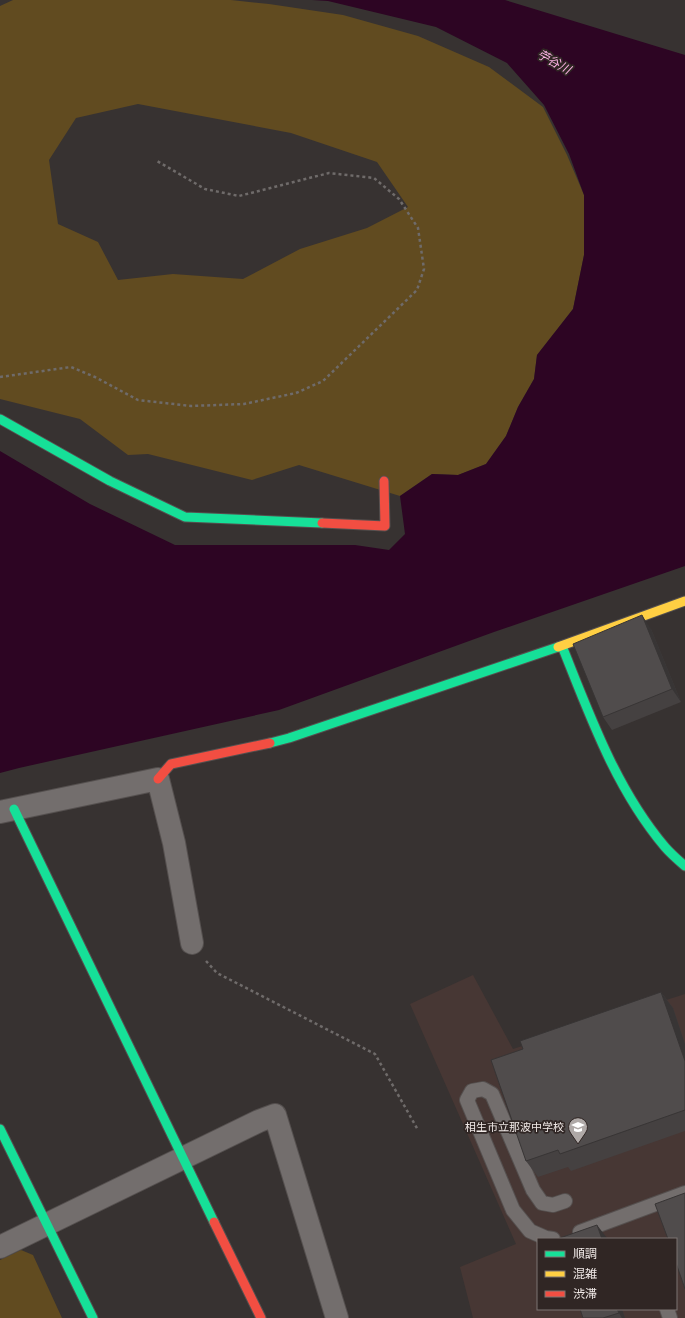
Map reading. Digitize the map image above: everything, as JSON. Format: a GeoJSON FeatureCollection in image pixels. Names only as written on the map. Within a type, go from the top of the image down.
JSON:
{"type":"FeatureCollection","features":[{"type":"Feature","properties":{"kind":"street"},"geometry":{"type":"LineString","coordinates":[[0,419],[110,481],[185,517],[385,526],[384,481]]}},
{"type":"Feature","properties":{"kind":"street"},"geometry":{"type":"LineString","coordinates":[[261,1318],[183,1158],[7,811],[158,779],[171,764],[264,745],[289,738],[562,646],[685,600]]}},
{"type":"Feature","properties":{"kind":"street"},"geometry":{"type":"LineString","coordinates":[[562,646],[599,736],[624,788],[645,821],[664,846],[685,866]]}},
{"type":"Feature","properties":{"kind":"street"},"geometry":{"type":"LineString","coordinates":[[158,779],[174,843],[192,943]]}},
{"type":"Feature","properties":{"kind":"street"},"geometry":{"type":"LineString","coordinates":[[0,1247],[259,1121],[275,1115],[337,1318]]}},
{"type":"Feature","properties":{"kind":"street"},"geometry":{"type":"LineString","coordinates":[[0,1129],[93,1318]]}},
{"type":"Feature","properties":{"kind":"lane"},"geometry":{"type":"LineString","coordinates":[[546,1238],[530,1231],[513,1210],[468,1100],[472,1091],[483,1089],[492,1094],[533,1190],[542,1203],[553,1205],[565,1201]]}},
{"type":"Feature","properties":{"kind":"lane"},"geometry":{"type":"LineString","coordinates":[[565,1238],[685,1194]]}},
{"type":"Feature","properties":{"kind":"path"},"geometry":{"type":"LineString","coordinates":[[0,377],[71,367],[95,377],[138,400],[191,406],[244,404],[288,395],[323,381],[417,290],[424,269],[418,228],[399,199],[374,178],[329,173],[239,196],[205,189],[157,161]]}},
{"type":"Feature","properties":{"kind":"path"},"geometry":{"type":"LineString","coordinates":[[192,943],[217,974],[375,1054],[418,1130]]}},
{"type":"Feature","properties":{"kind":"shaded area"},"geometry":{"type":"Polygon","coordinates":[[[13,0],[231,0],[343,15],[418,36],[489,67],[543,107],[567,155],[584,195],[584,255],[573,309],[537,355],[534,379],[518,407],[506,436],[486,464],[458,475],[432,474],[400,496],[299,465],[252,480],[148,454],[128,455],[80,419],[0,399],[0,6],[13,0]],[[138,104],[76,118],[49,160],[58,224],[98,242],[118,280],[173,274],[243,279],[300,249],[367,228],[408,207],[377,162],[291,133],[138,104]]]}},
{"type":"Feature","properties":{"kind":"shaded area","name":"相生市立那波中学校"},"geometry":{"type":"Polygon","coordinates":[[[473,975],[513,1049],[685,994],[685,1318],[473,1318],[460,1267],[516,1244],[410,1004],[473,975]]]}},
{"type":"Feature","properties":{"kind":"shaded area"},"geometry":{"type":"Polygon","coordinates":[[[21,1250],[33,1255],[62,1318],[0,1318],[0,1260],[21,1250]]]}},
{"type":"Feature","properties":{"kind":"water","name":"苧谷川"},"geometry":{"type":"Polygon","coordinates":[[[312,0],[505,0],[685,55],[685,566],[494,632],[279,710],[0,773],[0,451],[90,504],[175,545],[355,545],[389,550],[405,534],[400,496],[432,474],[458,475],[486,464],[506,436],[518,407],[534,379],[537,355],[573,309],[584,255],[584,195],[569,154],[544,105],[507,63],[436,27],[328,1],[312,0]]]}},
{"type":"Feature","properties":{"kind":"building"},"geometry":{"type":"Polygon","coordinates":[[[642,615],[672,689],[603,717],[573,644],[642,615]]]}},
{"type":"Feature","properties":{"kind":"building"},"geometry":{"type":"Polygon","coordinates":[[[661,992],[685,1061],[685,1110],[560,1154],[558,1150],[526,1161],[491,1060],[523,1049],[520,1041],[661,992]]]}},
{"type":"Feature","properties":{"kind":"building"},"geometry":{"type":"Polygon","coordinates":[[[685,1193],[685,1289],[677,1266],[677,1238],[668,1238],[655,1204],[685,1193]]]}},
{"type":"Feature","properties":{"kind":"building"},"geometry":{"type":"Polygon","coordinates":[[[597,1225],[602,1238],[560,1238],[597,1225]]]}},
{"type":"Feature","properties":{"kind":"building"},"geometry":{"type":"Polygon","coordinates":[[[580,1310],[618,1310],[619,1313],[603,1318],[583,1318],[580,1310]]]}},
{"type":"Feature","properties":{"kind":"traffic: fast"},"geometry":{"type":"LineString","coordinates":[[0,419],[110,481],[185,517],[322,523]]}},
{"type":"Feature","properties":{"kind":"traffic: fast"},"geometry":{"type":"LineString","coordinates":[[562,646],[594,725],[618,776],[648,825],[667,850],[685,866]]}},
{"type":"Feature","properties":{"kind":"traffic: fast"},"geometry":{"type":"LineString","coordinates":[[270,743],[289,738],[558,647]]}},
{"type":"Feature","properties":{"kind":"traffic: fast"},"geometry":{"type":"LineString","coordinates":[[14,809],[214,1222]]}},
{"type":"Feature","properties":{"kind":"traffic: fast"},"geometry":{"type":"LineString","coordinates":[[0,1129],[93,1318]]}},
{"type":"Feature","properties":{"kind":"traffic: slow"},"geometry":{"type":"LineString","coordinates":[[558,647],[685,601]]}},
{"type":"Feature","properties":{"kind":"traffic: jam"},"geometry":{"type":"LineString","coordinates":[[322,523],[385,526],[384,481]]}},
{"type":"Feature","properties":{"kind":"traffic: jam"},"geometry":{"type":"LineString","coordinates":[[158,779],[171,764],[270,743]]}},
{"type":"Feature","properties":{"kind":"traffic: jam"},"geometry":{"type":"LineString","coordinates":[[214,1222],[261,1318]]}},
{"type":"Feature","properties":{"kind":"place","name":"相生市立那波中学校"},"geometry":{"type":"Point","coordinates":[578,1144]}}]}
